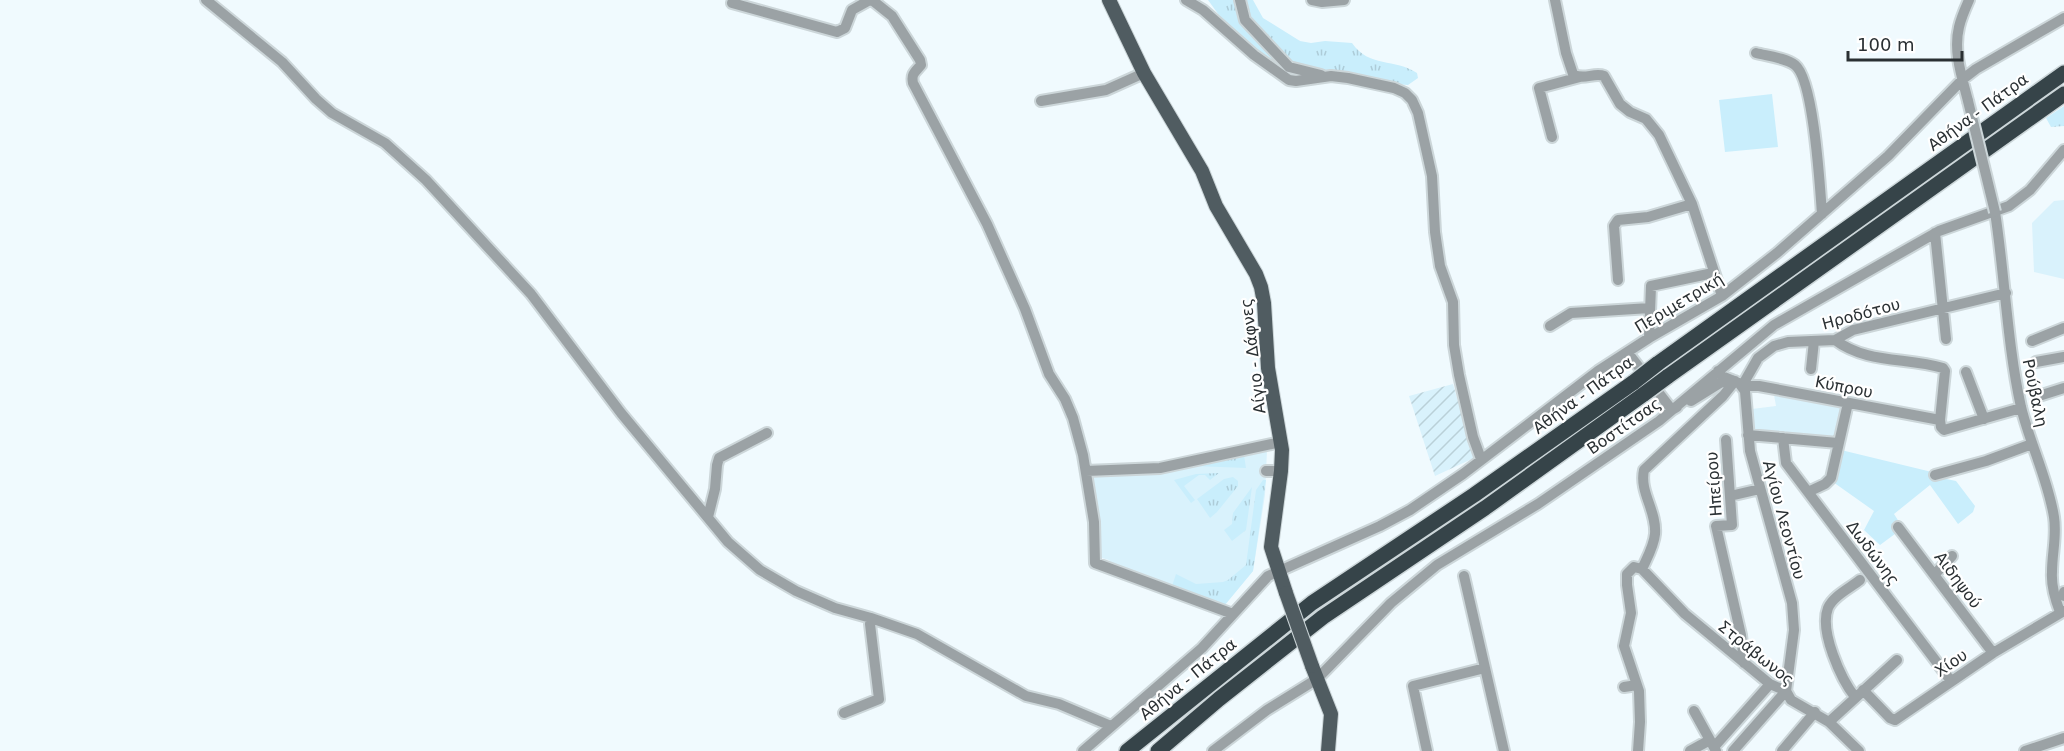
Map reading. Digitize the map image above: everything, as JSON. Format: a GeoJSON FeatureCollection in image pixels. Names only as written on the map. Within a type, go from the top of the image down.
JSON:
{"type":"FeatureCollection","features":[{"type":"Feature","properties":{"kind":"highway","name":"Αθήνα - Πάτρα"},"geometry":{"type":"LineString","coordinates":[[1158,751],[1219,699],[1323,617],[1485,508],[1639,388],[1657,364],[2064,73]]}},
{"type":"Feature","properties":{"kind":"highway","name":"Αθήνα - Πάτρα"},"geometry":{"type":"LineString","coordinates":[[1127,751],[1311,603],[1639,388],[1667,377],[2064,94]]}},
{"type":"Feature","properties":{"kind":"main road","name":"Αίγιο - Δάφνες"},"geometry":{"type":"LineString","coordinates":[[1109,0],[1144,73],[1202,171],[1216,206],[1258,279],[1264,303],[1268,368],[1281,442],[1281,471],[1271,547],[1331,714],[1328,751]]}},
{"type":"Feature","properties":{"kind":"street"},"geometry":{"type":"LineString","coordinates":[[206,0],[282,62],[332,113],[384,143],[433,188],[531,294],[621,413],[728,542],[760,570],[776,581],[835,609],[871,618],[917,634],[1026,696],[1059,704],[1111,726]]}},
{"type":"Feature","properties":{"kind":"street"},"geometry":{"type":"LineString","coordinates":[[732,3],[837,32],[846,28],[852,10],[871,0],[892,16],[920,60],[921,65],[913,72],[913,82],[971,192],[1016,288],[1049,374],[1065,399],[1073,418],[1086,471],[1094,522],[1095,563],[1233,614]]}},
{"type":"Feature","properties":{"kind":"street"},"geometry":{"type":"LineString","coordinates":[[1186,0],[1203,10],[1254,56],[1288,80],[1296,81],[1324,76]]}},
{"type":"Feature","properties":{"kind":"street"},"geometry":{"type":"LineString","coordinates":[[1240,0],[1245,20],[1289,67],[1324,76],[1348,78],[1394,88],[1405,93],[1412,100],[1418,114],[1432,176],[1435,232],[1440,266],[1453,302],[1454,345],[1459,375],[1473,437],[1481,459]]}},
{"type":"Feature","properties":{"kind":"street"},"geometry":{"type":"LineString","coordinates":[[1312,0],[1322,2],[1344,0]]}},
{"type":"Feature","properties":{"kind":"street"},"geometry":{"type":"LineString","coordinates":[[1555,0],[1571,69],[1574,75],[1580,77]]}},
{"type":"Feature","properties":{"kind":"street","name":"Ρούβαλη"},"geometry":{"type":"LineString","coordinates":[[1969,0],[1959,25],[1957,54],[1995,212],[2012,359],[2021,408],[2054,518],[2052,588],[2062,612]]}},
{"type":"Feature","properties":{"kind":"street","name":"Περιμετρική"},"geometry":{"type":"LineString","coordinates":[[1083,751],[1196,654],[1268,576],[1352,539],[1410,510],[1563,396],[1649,338],[1722,296],[1750,275],[1888,156],[1963,79],[1976,69],[2064,18]]}},
{"type":"Feature","properties":{"kind":"street"},"geometry":{"type":"LineString","coordinates":[[1756,53],[1792,63],[1801,74],[1812,122],[1822,214]]}},
{"type":"Feature","properties":{"kind":"street"},"geometry":{"type":"LineString","coordinates":[[1041,101],[1106,90],[1144,73]]}},
{"type":"Feature","properties":{"kind":"street"},"geometry":{"type":"LineString","coordinates":[[1552,137],[1539,88],[1580,77],[1598,74],[1604,76],[1623,107],[1643,117],[1655,128],[1692,204],[1722,296]]}},
{"type":"Feature","properties":{"kind":"street","name":"Βοστίτσας"},"geometry":{"type":"LineString","coordinates":[[1213,751],[1315,672],[1391,603],[1437,566],[1538,504],[1672,410],[1774,325],[1935,233],[2009,206],[2022,197],[2064,150]]}},
{"type":"Feature","properties":{"kind":"street"},"geometry":{"type":"LineString","coordinates":[[1618,280],[1614,226],[1618,220],[1648,217],[1692,204]]}},
{"type":"Feature","properties":{"kind":"street"},"geometry":{"type":"LineString","coordinates":[[1935,233],[1946,339]]}},
{"type":"Feature","properties":{"kind":"street"},"geometry":{"type":"LineString","coordinates":[[1649,338],[1652,286],[1713,273]]}},
{"type":"Feature","properties":{"kind":"street","name":"Ηροδότου"},"geometry":{"type":"LineString","coordinates":[[1642,569],[1655,532],[1643,484],[1644,470],[1770,348],[1784,343],[1835,340],[1853,330],[2006,292]]}},
{"type":"Feature","properties":{"kind":"street"},"geometry":{"type":"LineString","coordinates":[[1550,326],[1571,313],[1650,308]]}},
{"type":"Feature","properties":{"kind":"street"},"geometry":{"type":"LineString","coordinates":[[2032,341],[2064,328]]}},
{"type":"Feature","properties":{"kind":"street"},"geometry":{"type":"LineString","coordinates":[[1835,340],[1875,358],[1943,367],[1945,371],[1942,425],[1984,419],[2021,408]]}},
{"type":"Feature","properties":{"kind":"street"},"geometry":{"type":"LineString","coordinates":[[1811,369],[1814,341]]}},
{"type":"Feature","properties":{"kind":"street"},"geometry":{"type":"LineString","coordinates":[[1628,352],[1672,410],[1720,383],[1736,382]]}},
{"type":"Feature","properties":{"kind":"street"},"geometry":{"type":"LineString","coordinates":[[2036,362],[2064,357]]}},
{"type":"Feature","properties":{"kind":"street"},"geometry":{"type":"LineString","coordinates":[[1718,371],[1736,382]]}},
{"type":"Feature","properties":{"kind":"street"},"geometry":{"type":"LineString","coordinates":[[1966,372],[1984,419]]}},
{"type":"Feature","properties":{"kind":"street","name":"Κύπρου"},"geometry":{"type":"LineString","coordinates":[[1736,382],[1848,403],[1942,425]]}},
{"type":"Feature","properties":{"kind":"street","name":"Αγίου Λεοντίου"},"geometry":{"type":"LineString","coordinates":[[1736,382],[1746,393],[1748,435],[1794,616],[1786,691]]}},
{"type":"Feature","properties":{"kind":"street"},"geometry":{"type":"LineString","coordinates":[[2042,395],[2064,388]]}},
{"type":"Feature","properties":{"kind":"street"},"geometry":{"type":"LineString","coordinates":[[1808,492],[1828,482],[1848,403]]}},
{"type":"Feature","properties":{"kind":"street"},"geometry":{"type":"LineString","coordinates":[[708,517],[720,458],[767,433]]}},
{"type":"Feature","properties":{"kind":"street"},"geometry":{"type":"LineString","coordinates":[[1748,435],[1838,443]]}},
{"type":"Feature","properties":{"kind":"street","name":"Δωδώνης"},"geometry":{"type":"LineString","coordinates":[[1783,438],[1786,463],[1951,681]]}},
{"type":"Feature","properties":{"kind":"street","name":"Ηπείρου"},"geometry":{"type":"LineString","coordinates":[[1726,440],[1732,525],[1716,526],[1741,635],[1744,663]]}},
{"type":"Feature","properties":{"kind":"street"},"geometry":{"type":"LineString","coordinates":[[1086,471],[1160,468],[1281,442]]}},
{"type":"Feature","properties":{"kind":"street"},"geometry":{"type":"LineString","coordinates":[[1935,475],[1986,461],[2032,444]]}},
{"type":"Feature","properties":{"kind":"street"},"geometry":{"type":"LineString","coordinates":[[1266,471],[1281,471]]}},
{"type":"Feature","properties":{"kind":"street"},"geometry":{"type":"LineString","coordinates":[[1730,496],[1760,489]]}},
{"type":"Feature","properties":{"kind":"street","name":"Αιδηψού"},"geometry":{"type":"LineString","coordinates":[[1898,527],[1993,653]]}},
{"type":"Feature","properties":{"kind":"street"},"geometry":{"type":"LineString","coordinates":[[1935,574],[1953,556]]}},
{"type":"Feature","properties":{"kind":"street"},"geometry":{"type":"LineString","coordinates":[[1638,751],[1640,722],[1637,685],[1625,654],[1624,644],[1631,614],[1627,585],[1628,574],[1634,567],[1642,569]]}},
{"type":"Feature","properties":{"kind":"street","name":"Στράβωνος"},"geometry":{"type":"LineString","coordinates":[[1642,569],[1685,614],[1770,684],[1786,691],[1791,700],[1815,712],[1828,722],[1859,751]]}},
{"type":"Feature","properties":{"kind":"street"},"geometry":{"type":"LineString","coordinates":[[1464,576],[1504,751]]}},
{"type":"Feature","properties":{"kind":"street"},"geometry":{"type":"LineString","coordinates":[[1859,694],[1846,686],[1837,666],[1826,620],[1828,608],[1833,601],[1860,580]]}},
{"type":"Feature","properties":{"kind":"street","name":"Χίου"},"geometry":{"type":"LineString","coordinates":[[1859,694],[1895,720],[1993,653],[2062,612]]}},
{"type":"Feature","properties":{"kind":"street"},"geometry":{"type":"LineString","coordinates":[[844,714],[879,699],[871,618]]}},
{"type":"Feature","properties":{"kind":"street"},"geometry":{"type":"LineString","coordinates":[[1828,722],[1897,660]]}},
{"type":"Feature","properties":{"kind":"street"},"geometry":{"type":"LineString","coordinates":[[1427,751],[1413,686],[1485,668]]}},
{"type":"Feature","properties":{"kind":"street"},"geometry":{"type":"LineString","coordinates":[[1690,751],[1713,746],[1770,684]]}},
{"type":"Feature","properties":{"kind":"street"},"geometry":{"type":"LineString","coordinates":[[1624,687],[1637,685]]}},
{"type":"Feature","properties":{"kind":"street"},"geometry":{"type":"LineString","coordinates":[[1733,751],[1786,691]]}},
{"type":"Feature","properties":{"kind":"street"},"geometry":{"type":"LineString","coordinates":[[1694,711],[1713,746]]}},
{"type":"Feature","properties":{"kind":"street"},"geometry":{"type":"LineString","coordinates":[[1782,751],[1815,712]]}},
{"type":"Feature","properties":{"kind":"street"},"geometry":{"type":"LineString","coordinates":[[2025,751],[2064,738]]}},
{"type":"Feature","properties":{"kind":"shaded area"},"geometry":{"type":"Polygon","coordinates":[[[2064,200],[2064,279],[2034,272],[2032,223],[2054,201],[2064,200]]]}},
{"type":"Feature","properties":{"kind":"shaded area"},"geometry":{"type":"Polygon","coordinates":[[[1453,384],[1474,458],[1435,476],[1409,396],[1453,384]]]}},
{"type":"Feature","properties":{"kind":"shaded area"},"geometry":{"type":"Polygon","coordinates":[[[1774,395],[1843,407],[1836,437],[1834,439],[1754,430],[1752,409],[1776,406],[1774,395]]]}},
{"type":"Feature","properties":{"kind":"shaded area"},"geometry":{"type":"Polygon","coordinates":[[[1267,450],[1265,495],[1253,571],[1224,606],[1111,564],[1109,560],[1102,558],[1100,560],[1090,476],[1159,473],[1267,450]]]}},
{"type":"Feature","properties":{"kind":"green space"},"geometry":{"type":"Polygon","coordinates":[[[1208,0],[1253,0],[1263,18],[1300,41],[1352,43],[1366,56],[1409,68],[1417,73],[1418,78],[1408,85],[1289,76],[1229,29],[1208,0]]]}},
{"type":"Feature","properties":{"kind":"green space"},"geometry":{"type":"Polygon","coordinates":[[[1772,94],[1778,147],[1725,152],[1719,100],[1772,94]]]}},
{"type":"Feature","properties":{"kind":"green space"},"geometry":{"type":"Polygon","coordinates":[[[2064,106],[2064,126],[2051,127],[2046,118],[2064,106]]]}},
{"type":"Feature","properties":{"kind":"green space"},"geometry":{"type":"Polygon","coordinates":[[[1841,450],[1936,473],[1937,477],[1956,481],[1975,506],[1973,512],[1958,524],[1930,485],[1894,514],[1903,528],[1880,545],[1864,530],[1874,511],[1833,482],[1841,450]]]}},
{"type":"Feature","properties":{"kind":"green space"},"geometry":{"type":"Polygon","coordinates":[[[1244,455],[1246,468],[1194,466],[1244,455]]]}},
{"type":"Feature","properties":{"kind":"green space"},"geometry":{"type":"Polygon","coordinates":[[[1219,473],[1210,480],[1205,475],[1199,475],[1184,486],[1195,500],[1191,503],[1174,480],[1196,474],[1219,473]]]}},
{"type":"Feature","properties":{"kind":"green space"},"geometry":{"type":"Polygon","coordinates":[[[1233,477],[1238,481],[1238,486],[1210,518],[1197,499],[1224,479],[1233,477]]]}},
{"type":"Feature","properties":{"kind":"green space"},"geometry":{"type":"Polygon","coordinates":[[[1263,480],[1266,480],[1253,571],[1224,606],[1172,586],[1176,574],[1196,584],[1223,582],[1246,565],[1256,490],[1263,480]]]}},
{"type":"Feature","properties":{"kind":"green space"},"geometry":{"type":"Polygon","coordinates":[[[1252,487],[1246,530],[1232,541],[1224,530],[1232,524],[1233,513],[1252,487]]]}}]}
